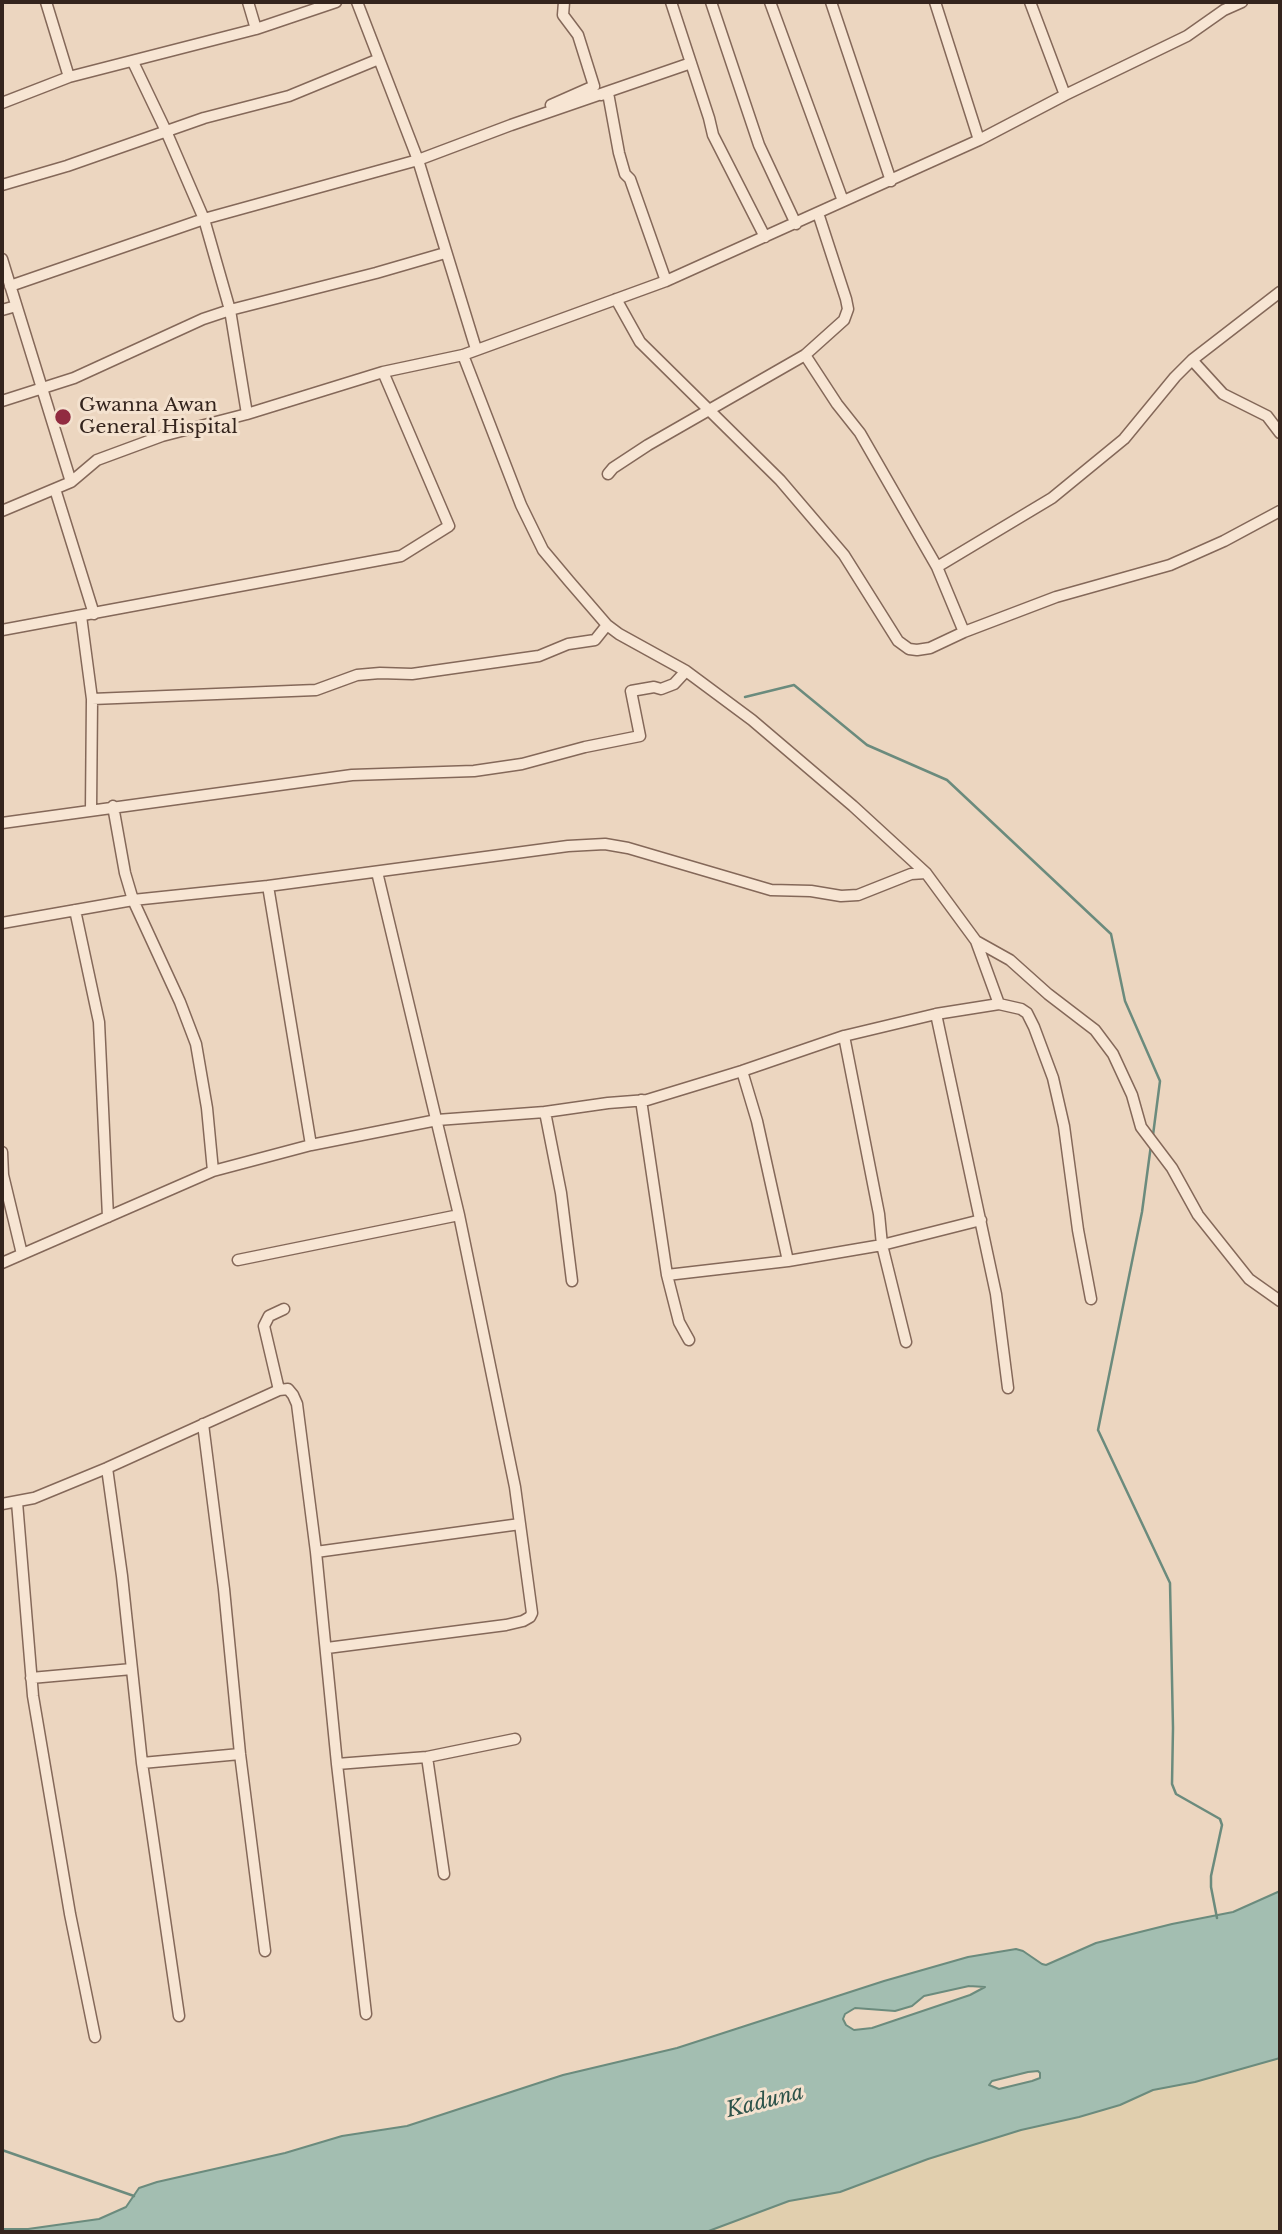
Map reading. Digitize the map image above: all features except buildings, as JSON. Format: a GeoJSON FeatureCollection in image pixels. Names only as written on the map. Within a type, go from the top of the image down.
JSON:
{"type":"FeatureCollection","features":[{"type":"Feature","properties":{"kind":"street"},"geometry":{"type":"LineString","coordinates":[[46,2],[69,77]]}},
{"type":"Feature","properties":{"kind":"street"},"geometry":{"type":"LineString","coordinates":[[248,2],[256,29]]}},
{"type":"Feature","properties":{"kind":"street"},"geometry":{"type":"LineString","coordinates":[[2,103],[69,77],[256,29],[336,2]]}},
{"type":"Feature","properties":{"kind":"street"},"geometry":{"type":"LineString","coordinates":[[357,2],[418,160],[476,349]]}},
{"type":"Feature","properties":{"kind":"street"},"geometry":{"type":"LineString","coordinates":[[472,140],[594,86],[578,35],[563,15],[564,2]]}},
{"type":"Feature","properties":{"kind":"street"},"geometry":{"type":"LineString","coordinates":[[671,2],[713,135],[765,237]]}},
{"type":"Feature","properties":{"kind":"street"},"geometry":{"type":"LineString","coordinates":[[711,2],[759,145],[796,224]]}},
{"type":"Feature","properties":{"kind":"street"},"geometry":{"type":"LineString","coordinates":[[770,2],[843,201]]}},
{"type":"Feature","properties":{"kind":"street"},"geometry":{"type":"LineString","coordinates":[[831,2],[891,181]]}},
{"type":"Feature","properties":{"kind":"street"},"geometry":{"type":"LineString","coordinates":[[935,2],[979,140]]}},
{"type":"Feature","properties":{"kind":"street"},"geometry":{"type":"LineString","coordinates":[[1030,2],[1065,95]]}},
{"type":"Feature","properties":{"kind":"street"},"geometry":{"type":"LineString","coordinates":[[2,511],[71,482],[97,460],[162,436],[247,414],[383,373],[463,355],[666,281],[979,140],[1186,36],[1223,6],[1242,2]]}},
{"type":"Feature","properties":{"kind":"street"},"geometry":{"type":"LineString","coordinates":[[2,185],[67,166],[204,118],[289,96],[379,59]]}},
{"type":"Feature","properties":{"kind":"street"},"geometry":{"type":"LineString","coordinates":[[133,62],[204,219],[230,310],[247,414]]}},
{"type":"Feature","properties":{"kind":"street"},"geometry":{"type":"LineString","coordinates":[[10,286],[204,219],[418,160],[691,63]]}},
{"type":"Feature","properties":{"kind":"street"},"geometry":{"type":"LineString","coordinates":[[511,125],[608,93],[625,174],[631,179],[666,281]]}},
{"type":"Feature","properties":{"kind":"street"},"geometry":{"type":"LineString","coordinates":[[608,474],[648,445],[805,355],[844,320],[848,309],[818,212]]}},
{"type":"Feature","properties":{"kind":"street"},"geometry":{"type":"LineString","coordinates":[[2,401],[74,378],[203,319],[445,253]]}},
{"type":"Feature","properties":{"kind":"street"},"geometry":{"type":"LineString","coordinates":[[2,259],[71,482]]}},
{"type":"Feature","properties":{"kind":"street"},"geometry":{"type":"LineString","coordinates":[[937,567],[1052,498],[1124,439],[1192,360],[1280,292]]}},
{"type":"Feature","properties":{"kind":"street"},"geometry":{"type":"LineString","coordinates":[[616,299],[640,342],[780,480],[844,555],[898,640],[909,649],[930,648],[1056,597],[1170,565],[1224,541],[1280,511]]}},
{"type":"Feature","properties":{"kind":"street"},"geometry":{"type":"LineString","coordinates":[[2,310],[16,306]]}},
{"type":"Feature","properties":{"kind":"street"},"geometry":{"type":"LineString","coordinates":[[463,355],[521,505],[543,550],[607,625],[687,671],[752,720],[853,806],[926,873],[976,941],[999,1004]]}},
{"type":"Feature","properties":{"kind":"street"},"geometry":{"type":"LineString","coordinates":[[805,355],[860,433],[937,567],[964,632]]}},
{"type":"Feature","properties":{"kind":"street"},"geometry":{"type":"LineString","coordinates":[[1192,360],[1223,394],[1266,416],[1280,433]]}},
{"type":"Feature","properties":{"kind":"street"},"geometry":{"type":"LineString","coordinates":[[2,630],[401,556],[449,526],[383,373]]}},
{"type":"Feature","properties":{"kind":"street"},"geometry":{"type":"LineString","coordinates":[[55,489],[93,614]]}},
{"type":"Feature","properties":{"kind":"street"},"geometry":{"type":"LineString","coordinates":[[81,616],[92,699],[91,810]]}},
{"type":"Feature","properties":{"kind":"street"},"geometry":{"type":"LineString","coordinates":[[92,699],[316,690],[357,675],[412,674],[539,656],[568,644],[594,640],[607,625]]}},
{"type":"Feature","properties":{"kind":"street"},"geometry":{"type":"LineString","coordinates":[[2,823],[352,775],[474,771],[522,764],[640,736],[631,691],[654,687],[661,690],[674,684],[687,671]]}},
{"type":"Feature","properties":{"kind":"street"},"geometry":{"type":"LineString","coordinates":[[113,806],[133,901],[180,1002],[196,1044],[207,1108],[213,1171]]}},
{"type":"Feature","properties":{"kind":"street"},"geometry":{"type":"LineString","coordinates":[[2,923],[133,901],[568,846],[605,845],[643,851],[771,890],[811,891],[841,896],[858,895],[911,874],[926,873]]}},
{"type":"Feature","properties":{"kind":"street"},"geometry":{"type":"LineString","coordinates":[[327,1648],[506,1625],[530,1618],[532,1613],[515,1487],[459,1215],[377,872]]}},
{"type":"Feature","properties":{"kind":"street"},"geometry":{"type":"LineString","coordinates":[[268,886],[311,1145]]}},
{"type":"Feature","properties":{"kind":"street"},"geometry":{"type":"LineString","coordinates":[[75,910],[99,1023],[108,1217]]}},
{"type":"Feature","properties":{"kind":"street"},"geometry":{"type":"LineString","coordinates":[[976,941],[1010,960],[1095,1030],[1113,1054],[1132,1095],[1141,1127],[1172,1168],[1198,1215],[1249,1279],[1280,1300]]}},
{"type":"Feature","properties":{"kind":"street"},"geometry":{"type":"LineString","coordinates":[[2,1263],[213,1171],[311,1145],[437,1120],[545,1112],[608,1102],[641,1100],[742,1071],[844,1036],[936,1014],[999,1004],[1027,1013],[1053,1078],[1064,1126],[1078,1230],[1091,1299]]}},
{"type":"Feature","properties":{"kind":"street"},"geometry":{"type":"LineString","coordinates":[[936,1014],[996,1294],[1008,1388]]}},
{"type":"Feature","properties":{"kind":"street"},"geometry":{"type":"LineString","coordinates":[[844,1036],[879,1214],[882,1245],[906,1342]]}},
{"type":"Feature","properties":{"kind":"street"},"geometry":{"type":"LineString","coordinates":[[742,1071],[757,1121],[788,1261]]}},
{"type":"Feature","properties":{"kind":"street"},"geometry":{"type":"LineString","coordinates":[[641,1100],[667,1275],[679,1322],[689,1340]]}},
{"type":"Feature","properties":{"kind":"street"},"geometry":{"type":"LineString","coordinates":[[545,1112],[561,1193],[572,1281]]}},
{"type":"Feature","properties":{"kind":"street"},"geometry":{"type":"LineString","coordinates":[[2,1152],[3,1175],[22,1254]]}},
{"type":"Feature","properties":{"kind":"street"},"geometry":{"type":"LineString","coordinates":[[239,1260],[459,1215]]}},
{"type":"Feature","properties":{"kind":"street"},"geometry":{"type":"LineString","coordinates":[[667,1275],[788,1261],[882,1245],[981,1220]]}},
{"type":"Feature","properties":{"kind":"street"},"geometry":{"type":"LineString","coordinates":[[279,1390],[264,1326],[270,1316],[284,1308]]}},
{"type":"Feature","properties":{"kind":"street"},"geometry":{"type":"LineString","coordinates":[[2,1504],[34,1498],[107,1468],[279,1390],[288,1389],[293,1395],[297,1404],[316,1552],[366,2014]]}},
{"type":"Feature","properties":{"kind":"street"},"geometry":{"type":"LineString","coordinates":[[203,1424],[265,1951]]}},
{"type":"Feature","properties":{"kind":"street"},"geometry":{"type":"LineString","coordinates":[[107,1468],[122,1576],[142,1763],[179,2017]]}},
{"type":"Feature","properties":{"kind":"street"},"geometry":{"type":"LineString","coordinates":[[17,1502],[33,1696],[70,1914],[95,2037]]}},
{"type":"Feature","properties":{"kind":"street"},"geometry":{"type":"LineString","coordinates":[[316,1552],[520,1524]]}},
{"type":"Feature","properties":{"kind":"street"},"geometry":{"type":"LineString","coordinates":[[31,1678],[132,1669]]}},
{"type":"Feature","properties":{"kind":"street"},"geometry":{"type":"LineString","coordinates":[[337,1764],[427,1756],[515,1740]]}},
{"type":"Feature","properties":{"kind":"street"},"geometry":{"type":"LineString","coordinates":[[142,1763],[240,1754]]}},
{"type":"Feature","properties":{"kind":"street"},"geometry":{"type":"LineString","coordinates":[[427,1756],[444,1874]]}},
{"type":"Feature","properties":{"kind":"shaded area"},"geometry":{"type":"Polygon","coordinates":[[[1280,2058],[1280,2232],[706,2232],[789,2201],[840,2192],[928,2159],[1021,2130],[1120,2105],[1153,2090],[1195,2082],[1280,2058]]]}},
{"type":"Feature","properties":{"kind":"water","name":"Kaduna"},"geometry":{"type":"Polygon","coordinates":[[[1280,1891],[1280,2058],[1195,2082],[1153,2090],[1120,2105],[1021,2130],[928,2159],[840,2192],[789,2201],[706,2232],[2,2232],[2,2229],[28,2229],[99,2219],[126,2207],[139,2188],[157,2182],[285,2153],[342,2136],[407,2126],[563,2075],[677,2048],[884,1981],[968,1957],[1016,1949],[1046,1965],[1096,1943],[1233,1912],[1280,1891]],[[969,1986],[924,1996],[912,2006],[895,2011],[855,2008],[845,2014],[843,2019],[846,2025],[854,2030],[872,2028],[970,1995],[985,1987],[969,1986]],[[1038,2071],[992,2081],[989,2085],[999,2089],[1032,2081],[1040,2078],[1038,2071]]]}},
{"type":"Feature","properties":{"kind":"waterway"},"geometry":{"type":"LineString","coordinates":[[745,697],[794,685],[867,745],[947,780],[1111,934],[1125,1001],[1160,1081],[1153,1135]]}},
{"type":"Feature","properties":{"kind":"waterway"},"geometry":{"type":"LineString","coordinates":[[1151,1145],[1142,1212],[1098,1430],[1170,1583],[1172,1784],[1176,1794],[1220,1819],[1222,1825],[1211,1876],[1217,1918]]}},
{"type":"Feature","properties":{"kind":"waterway"},"geometry":{"type":"LineString","coordinates":[[2,2150],[134,2196]]}},
{"type":"Feature","properties":{"kind":"place","name":"Gwanna Awan General Hispital"},"geometry":{"type":"Point","coordinates":[63,417]}}]}
